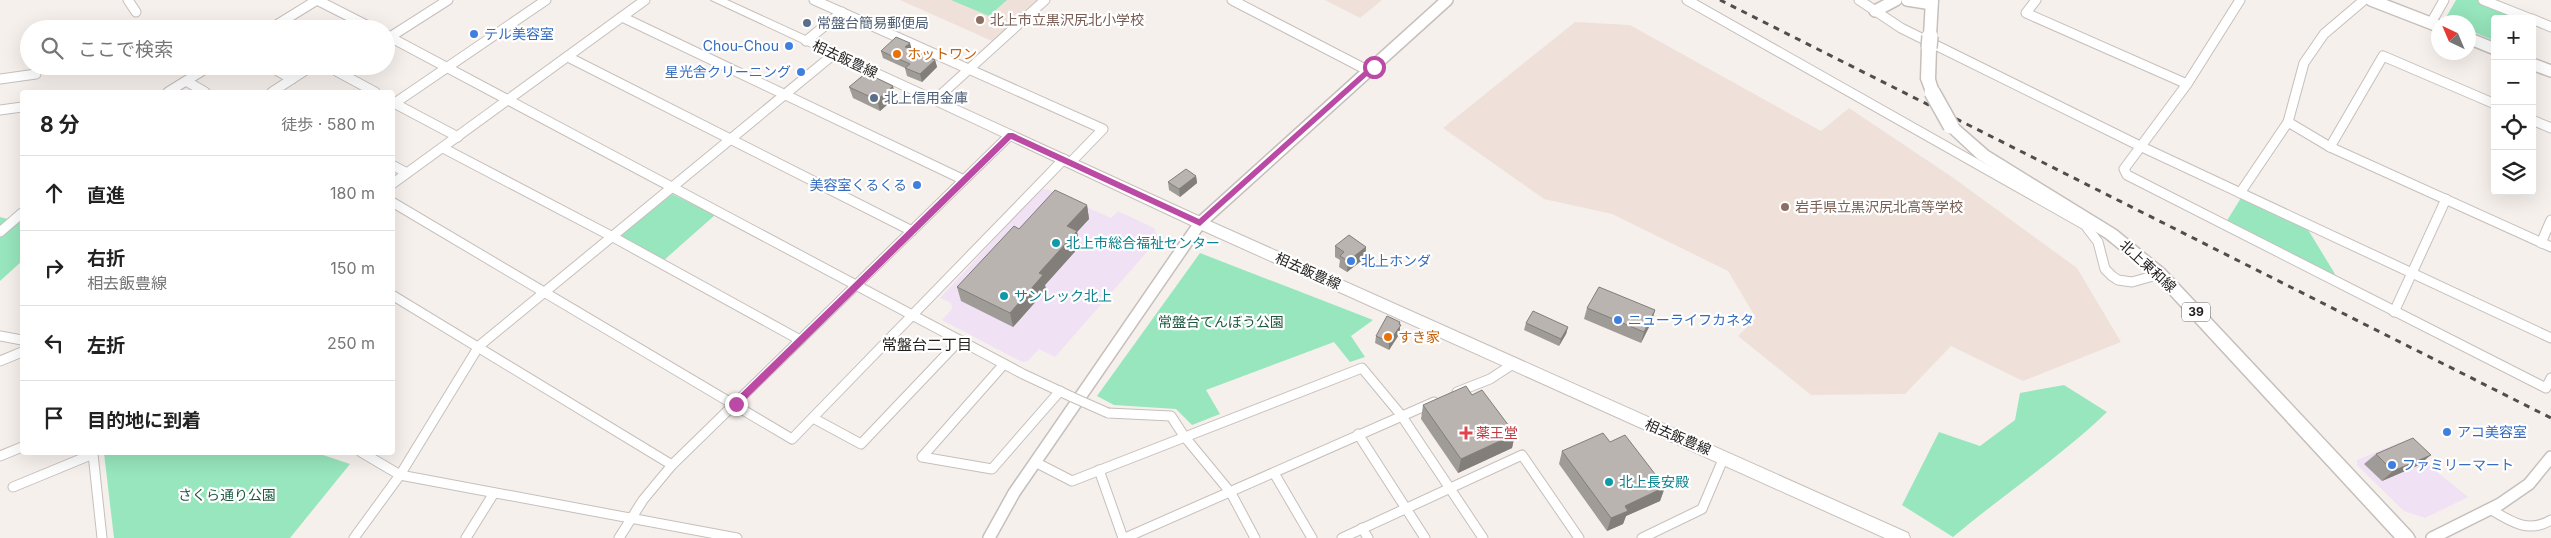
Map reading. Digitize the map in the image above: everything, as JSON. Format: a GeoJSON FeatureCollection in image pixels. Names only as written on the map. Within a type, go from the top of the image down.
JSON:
{"type":"FeatureCollection","features":[{"type":"Feature","properties":{"kind":"main road","name":"相去飯豊線"},"geometry":{"type":"LineString","coordinates":[[717,0],[1200,223],[1902,538]]}},
{"type":"Feature","properties":{"kind":"main road","name":"北上東和線"},"geometry":{"type":"LineString","coordinates":[[1932,2],[1928,79],[1932,92],[1951,126],[1983,155],[2104,229],[2133,250],[2160,274],[2406,538]]}},
{"type":"Feature","properties":{"kind":"street"},"geometry":{"type":"LineString","coordinates":[[128,0],[136,12]]}},
{"type":"Feature","properties":{"kind":"street"},"geometry":{"type":"LineString","coordinates":[[285,20],[317,0],[356,20]]}},
{"type":"Feature","properties":{"kind":"street"},"geometry":{"type":"LineString","coordinates":[[395,32],[448,0]]}},
{"type":"Feature","properties":{"kind":"street"},"geometry":{"type":"LineString","coordinates":[[395,102],[546,0]]}},
{"type":"Feature","properties":{"kind":"street"},"geometry":{"type":"LineString","coordinates":[[395,182],[645,0]]}},
{"type":"Feature","properties":{"kind":"street"},"geometry":{"type":"LineString","coordinates":[[395,204],[792,438],[1067,161],[1103,129],[814,0]]}},
{"type":"Feature","properties":{"kind":"street"},"geometry":{"type":"LineString","coordinates":[[935,100],[1045,0]]}},
{"type":"Feature","properties":{"kind":"street"},"geometry":{"type":"LineString","coordinates":[[1232,0],[1369,71]]}},
{"type":"Feature","properties":{"kind":"street"},"geometry":{"type":"LineString","coordinates":[[989,538],[1014,493],[1200,223],[1447,0]]}},
{"type":"Feature","properties":{"kind":"street"},"geometry":{"type":"LineString","coordinates":[[1687,0],[2085,225],[2097,238],[2106,270],[2117,278],[2133,284],[2144,282],[2160,274]]}},
{"type":"Feature","properties":{"kind":"street"},"geometry":{"type":"LineString","coordinates":[[1859,0],[1901,28],[2142,147],[2551,338]]}},
{"type":"Feature","properties":{"kind":"street"},"geometry":{"type":"LineString","coordinates":[[1876,11],[1889,2],[1896,0]]}},
{"type":"Feature","properties":{"kind":"street"},"geometry":{"type":"LineString","coordinates":[[1906,0],[1932,2]]}},
{"type":"Feature","properties":{"kind":"street"},"geometry":{"type":"LineString","coordinates":[[2036,0],[2026,13],[2186,84]]}},
{"type":"Feature","properties":{"kind":"street"},"geometry":{"type":"LineString","coordinates":[[2240,0],[2186,84],[2142,147],[2124,168],[2127,175],[2546,388],[2551,378]]}},
{"type":"Feature","properties":{"kind":"street"},"geometry":{"type":"LineString","coordinates":[[2240,193],[2288,122],[2304,63],[2324,34],[2364,0]]}},
{"type":"Feature","properties":{"kind":"street"},"geometry":{"type":"LineString","coordinates":[[2372,0],[2431,22]]}},
{"type":"Feature","properties":{"kind":"street"},"geometry":{"type":"LineString","coordinates":[[2438,15],[2444,0]]}},
{"type":"Feature","properties":{"kind":"street"},"geometry":{"type":"LineString","coordinates":[[2483,0],[2521,15]]}},
{"type":"Feature","properties":{"kind":"street"},"geometry":{"type":"LineString","coordinates":[[806,41],[842,12]]}},
{"type":"Feature","properties":{"kind":"street"},"geometry":{"type":"LineString","coordinates":[[622,17],[964,180]]}},
{"type":"Feature","properties":{"kind":"street"},"geometry":{"type":"LineString","coordinates":[[2536,21],[2551,27]]}},
{"type":"Feature","properties":{"kind":"street"},"geometry":{"type":"LineString","coordinates":[[395,40],[1004,364],[1072,397],[1108,413],[1171,416],[1184,436],[1231,493],[1255,538]]}},
{"type":"Feature","properties":{"kind":"street"},"geometry":{"type":"LineString","coordinates":[[2476,41],[2491,47]]}},
{"type":"Feature","properties":{"kind":"street"},"geometry":{"type":"LineString","coordinates":[[354,538],[400,475],[479,346],[732,140],[834,54]]}},
{"type":"Feature","properties":{"kind":"street"},"geometry":{"type":"LineString","coordinates":[[2330,147],[2383,56],[2491,102]]}},
{"type":"Feature","properties":{"kind":"street"},"geometry":{"type":"LineString","coordinates":[[568,57],[912,231]]}},
{"type":"Feature","properties":{"kind":"street"},"geometry":{"type":"LineString","coordinates":[[2536,65],[2551,71]]}},
{"type":"Feature","properties":{"kind":"street"},"geometry":{"type":"LineString","coordinates":[[0,79],[29,75]]}},
{"type":"Feature","properties":{"kind":"street"},"geometry":{"type":"LineString","coordinates":[[171,90],[196,75]]}},
{"type":"Feature","properties":{"kind":"street"},"geometry":{"type":"LineString","coordinates":[[285,75],[292,79]]}},
{"type":"Feature","properties":{"kind":"street"},"geometry":{"type":"LineString","coordinates":[[275,90],[298,75]]}},
{"type":"Feature","properties":{"kind":"street"},"geometry":{"type":"LineString","coordinates":[[344,75],[371,90]]}},
{"type":"Feature","properties":{"kind":"street"},"geometry":{"type":"LineString","coordinates":[[186,81],[202,90]]}},
{"type":"Feature","properties":{"kind":"street"},"geometry":{"type":"LineString","coordinates":[[395,104],[458,137]]}},
{"type":"Feature","properties":{"kind":"street"},"geometry":{"type":"LineString","coordinates":[[0,110],[20,107]]}},
{"type":"Feature","properties":{"kind":"street"},"geometry":{"type":"LineString","coordinates":[[2288,122],[2330,147],[2551,247]]}},
{"type":"Feature","properties":{"kind":"street"},"geometry":{"type":"LineString","coordinates":[[2536,122],[2551,128]]}},
{"type":"Feature","properties":{"kind":"street"},"geometry":{"type":"LineString","coordinates":[[619,538],[628,518],[644,496],[672,465],[1010,135]]}},
{"type":"Feature","properties":{"kind":"street"},"geometry":{"type":"LineString","coordinates":[[442,148],[613,237],[800,340]]}},
{"type":"Feature","properties":{"kind":"street"},"geometry":{"type":"LineString","coordinates":[[395,167],[407,173]]}},
{"type":"Feature","properties":{"kind":"street"},"geometry":{"type":"LineString","coordinates":[[2394,312],[2446,199]]}},
{"type":"Feature","properties":{"kind":"street"},"geometry":{"type":"LineString","coordinates":[[0,232],[20,215]]}},
{"type":"Feature","properties":{"kind":"street"},"geometry":{"type":"LineString","coordinates":[[2542,243],[2551,220]]}},
{"type":"Feature","properties":{"kind":"street"},"geometry":{"type":"LineString","coordinates":[[395,297],[479,346],[672,465]]}},
{"type":"Feature","properties":{"kind":"street"},"geometry":{"type":"LineString","coordinates":[[0,336],[20,340]]}},
{"type":"Feature","properties":{"kind":"street"},"geometry":{"type":"LineString","coordinates":[[813,418],[861,444],[960,340]]}},
{"type":"Feature","properties":{"kind":"street"},"geometry":{"type":"LineString","coordinates":[[0,361],[20,353]]}},
{"type":"Feature","properties":{"kind":"street"},"geometry":{"type":"LineString","coordinates":[[1004,364],[922,458],[992,469],[1060,391]]}},
{"type":"Feature","properties":{"kind":"street"},"geometry":{"type":"LineString","coordinates":[[1099,470],[1124,538],[1231,493],[1401,415],[1490,378],[1513,364]]}},
{"type":"Feature","properties":{"kind":"street"},"geometry":{"type":"LineString","coordinates":[[1035,462],[1072,481],[1362,368],[1401,415],[1483,538]]}},
{"type":"Feature","properties":{"kind":"street"},"geometry":{"type":"LineString","coordinates":[[1358,434],[1425,538]]}},
{"type":"Feature","properties":{"kind":"street"},"geometry":{"type":"LineString","coordinates":[[0,456],[20,448]]}},
{"type":"Feature","properties":{"kind":"street"},"geometry":{"type":"LineString","coordinates":[[12,487],[91,455]]}},
{"type":"Feature","properties":{"kind":"street"},"geometry":{"type":"LineString","coordinates":[[93,455],[102,538]]}},
{"type":"Feature","properties":{"kind":"street"},"geometry":{"type":"LineString","coordinates":[[366,455],[400,475],[737,538]]}},
{"type":"Feature","properties":{"kind":"street"},"geometry":{"type":"LineString","coordinates":[[1342,538],[1522,456],[1579,538]]}},
{"type":"Feature","properties":{"kind":"street"},"geometry":{"type":"LineString","coordinates":[[2432,538],[2490,509],[2529,484],[2551,456]]}},
{"type":"Feature","properties":{"kind":"street"},"geometry":{"type":"LineString","coordinates":[[1642,538],[1702,509],[1724,457]]}},
{"type":"Feature","properties":{"kind":"street"},"geometry":{"type":"LineString","coordinates":[[1274,473],[1312,538]]}},
{"type":"Feature","properties":{"kind":"street"},"geometry":{"type":"LineString","coordinates":[[466,538],[494,493]]}},
{"type":"Feature","properties":{"kind":"street"},"geometry":{"type":"LineString","coordinates":[[2490,509],[2518,525],[2530,528],[2540,528],[2551,520]]}},
{"type":"Feature","properties":{"kind":"street"},"geometry":{"type":"LineString","coordinates":[[1362,528],[1368,538]]}},
{"type":"Feature","properties":{"kind":"shaded area","name":"北上市立黒沢尻北小学校"},"geometry":{"type":"Polygon","coordinates":[[[900,0],[1037,0],[992,41],[900,0]]]}},
{"type":"Feature","properties":{"kind":"shaded area"},"geometry":{"type":"Polygon","coordinates":[[[1325,0],[1382,0],[1360,18],[1325,0]]]}},
{"type":"Feature","properties":{"kind":"shaded area","name":"岩手県立黒沢尻北高等学校"},"geometry":{"type":"Polygon","coordinates":[[[1575,22],[1630,25],[1821,131],[1849,108],[1955,179],[2077,268],[2121,342],[2023,381],[1951,346],[1905,394],[1811,395],[1738,336],[1756,318],[1728,271],[1612,214],[1544,199],[1443,128],[1575,22]]]}},
{"type":"Feature","properties":{"kind":"shaded area"},"geometry":{"type":"Polygon","coordinates":[[[1047,189],[1111,218],[1118,211],[1154,228],[1156,234],[1161,236],[1055,357],[1039,349],[1028,361],[1022,362],[942,320],[952,309],[951,303],[940,298],[1040,190],[1047,189]]]}},
{"type":"Feature","properties":{"kind":"shaded area"},"geometry":{"type":"Polygon","coordinates":[[[2400,442],[2468,497],[2425,518],[2404,511],[2357,465],[2357,460],[2400,442]]]}},
{"type":"Feature","properties":{"kind":"green space"},"geometry":{"type":"Polygon","coordinates":[[[951,0],[1007,0],[989,16],[951,0]]]}},
{"type":"Feature","properties":{"kind":"green space"},"geometry":{"type":"Polygon","coordinates":[[[2456,0],[2478,0],[2515,15],[2491,15],[2491,39],[2476,33],[2476,15],[2447,15],[2456,0]]]}},
{"type":"Feature","properties":{"kind":"green space"},"geometry":{"type":"Polygon","coordinates":[[[672,194],[715,215],[663,261],[619,236],[672,194]]]}},
{"type":"Feature","properties":{"kind":"green space"},"geometry":{"type":"Polygon","coordinates":[[[2241,198],[2307,228],[2335,274],[2333,281],[2223,227],[2241,198]]]}},
{"type":"Feature","properties":{"kind":"green space"},"geometry":{"type":"Polygon","coordinates":[[[0,217],[20,222],[20,263],[0,281],[0,217]]]}},
{"type":"Feature","properties":{"kind":"green space","name":"常盤台てんぼう公園"},"geometry":{"type":"Polygon","coordinates":[[[1200,253],[1373,320],[1351,336],[1365,357],[1350,362],[1334,342],[1206,390],[1220,414],[1192,425],[1176,409],[1114,405],[1097,396],[1200,253]]]}},
{"type":"Feature","properties":{"kind":"green space"},"geometry":{"type":"Polygon","coordinates":[[[2064,385],[2107,412],[2070,445],[1953,537],[1902,505],[1939,432],[1980,446],[2015,420],[2020,393],[2064,385]]]}},
{"type":"Feature","properties":{"kind":"green space","name":"さくら通り公園"},"geometry":{"type":"Polygon","coordinates":[[[104,455],[323,455],[350,464],[290,538],[114,538],[104,455]]]}},
{"type":"Feature","properties":{"kind":"building"},"geometry":{"type":"Polygon","coordinates":[[[896,37],[910,43],[905,47],[935,60],[920,74],[905,68],[910,64],[881,51],[896,37]]]}},
{"type":"Feature","properties":{"kind":"building"},"geometry":{"type":"Polygon","coordinates":[[[866,73],[893,86],[877,100],[849,87],[866,73]]]}},
{"type":"Feature","properties":{"kind":"building"},"geometry":{"type":"Polygon","coordinates":[[[1186,169],[1196,176],[1179,189],[1168,182],[1186,169]]]}},
{"type":"Feature","properties":{"kind":"building"},"geometry":{"type":"Polygon","coordinates":[[[1055,190],[1087,205],[1067,226],[1077,231],[1039,273],[1043,275],[1010,313],[957,287],[1014,226],[1019,229],[1055,190]]]}},
{"type":"Feature","properties":{"kind":"building"},"geometry":{"type":"Polygon","coordinates":[[[1349,235],[1366,247],[1348,261],[1340,256],[1344,252],[1335,246],[1349,235]]]}},
{"type":"Feature","properties":{"kind":"building"},"geometry":{"type":"Polygon","coordinates":[[[1599,287],[1655,310],[1644,332],[1587,308],[1599,287]]]}},
{"type":"Feature","properties":{"kind":"building"},"geometry":{"type":"Polygon","coordinates":[[[1533,311],[1568,327],[1561,339],[1526,323],[1533,311]]]}},
{"type":"Feature","properties":{"kind":"building"},"geometry":{"type":"Polygon","coordinates":[[[1387,316],[1400,322],[1399,324],[1401,325],[1389,342],[1376,336],[1387,316]]]}},
{"type":"Feature","properties":{"kind":"building","name":"薬王堂"},"geometry":{"type":"Polygon","coordinates":[[[1466,386],[1472,395],[1482,390],[1515,434],[1461,459],[1423,405],[1466,386]]]}},
{"type":"Feature","properties":{"kind":"building","name":"北上長安殿"},"geometry":{"type":"Polygon","coordinates":[[[1603,433],[1610,442],[1625,435],[1665,487],[1625,506],[1628,511],[1611,518],[1562,451],[1603,433]]]}},
{"type":"Feature","properties":{"kind":"building"},"geometry":{"type":"Polygon","coordinates":[[[2413,438],[2431,455],[2393,471],[2376,454],[2413,438]]]}},
{"type":"Feature","properties":{"kind":"railway"},"geometry":{"type":"LineString","coordinates":[[1720,0],[2551,418]]}},
{"type":"Feature","properties":{"kind":"place","name":"北上市立黒沢尻北小学校"},"geometry":{"type":"Point","coordinates":[980,20]}},
{"type":"Feature","properties":{"kind":"place","name":"常盤台簡易郵便局"},"geometry":{"type":"Point","coordinates":[807,23]}},
{"type":"Feature","properties":{"kind":"place","name":"テル美容室"},"geometry":{"type":"Point","coordinates":[474,34]}},
{"type":"Feature","properties":{"kind":"place","name":"Chou-Chou"},"geometry":{"type":"Point","coordinates":[789,46]}},
{"type":"Feature","properties":{"kind":"place","name":"ホットワン"},"geometry":{"type":"Point","coordinates":[897,54]}},
{"type":"Feature","properties":{"kind":"place","name":"星光舎クリーニング"},"geometry":{"type":"Point","coordinates":[801,72]}},
{"type":"Feature","properties":{"kind":"place","name":"北上信用金庫"},"geometry":{"type":"Point","coordinates":[874,98]}},
{"type":"Feature","properties":{"kind":"place","name":"美容室くるくる"},"geometry":{"type":"Point","coordinates":[917,185]}},
{"type":"Feature","properties":{"kind":"place","name":"岩手県立黒沢尻北高等学校"},"geometry":{"type":"Point","coordinates":[1785,207]}},
{"type":"Feature","properties":{"kind":"place","name":"北上市総合福祉センター"},"geometry":{"type":"Point","coordinates":[1056,243]}},
{"type":"Feature","properties":{"kind":"place","name":"北上ホンダ"},"geometry":{"type":"Point","coordinates":[1351,261]}},
{"type":"Feature","properties":{"kind":"place","name":"サンレック北上"},"geometry":{"type":"Point","coordinates":[1004,296]}},
{"type":"Feature","properties":{"kind":"place","name":"ニューライフカネタ"},"geometry":{"type":"Point","coordinates":[1618,320]}},
{"type":"Feature","properties":{"kind":"place","name":"すき家"},"geometry":{"type":"Point","coordinates":[1388,337]}},
{"type":"Feature","properties":{"kind":"place","name":"アコ美容室"},"geometry":{"type":"Point","coordinates":[2447,432]}},
{"type":"Feature","properties":{"kind":"place","name":"薬王堂"},"geometry":{"type":"Point","coordinates":[1466,433]}},
{"type":"Feature","properties":{"kind":"place","name":"ファミリーマート"},"geometry":{"type":"Point","coordinates":[2392,465]}},
{"type":"Feature","properties":{"kind":"place","name":"北上長安殿"},"geometry":{"type":"Point","coordinates":[1609,482]}},
{"type":"Feature","properties":{"kind":"district","name":"常盤台二丁目"},"geometry":{"type":"Point","coordinates":[927,345]}},
{"type":"Feature","properties":{"kind":"route"},"geometry":{"type":"LineString","coordinates":[[736,404],[1010,135],[1200,223],[1374,67]]}}]}
